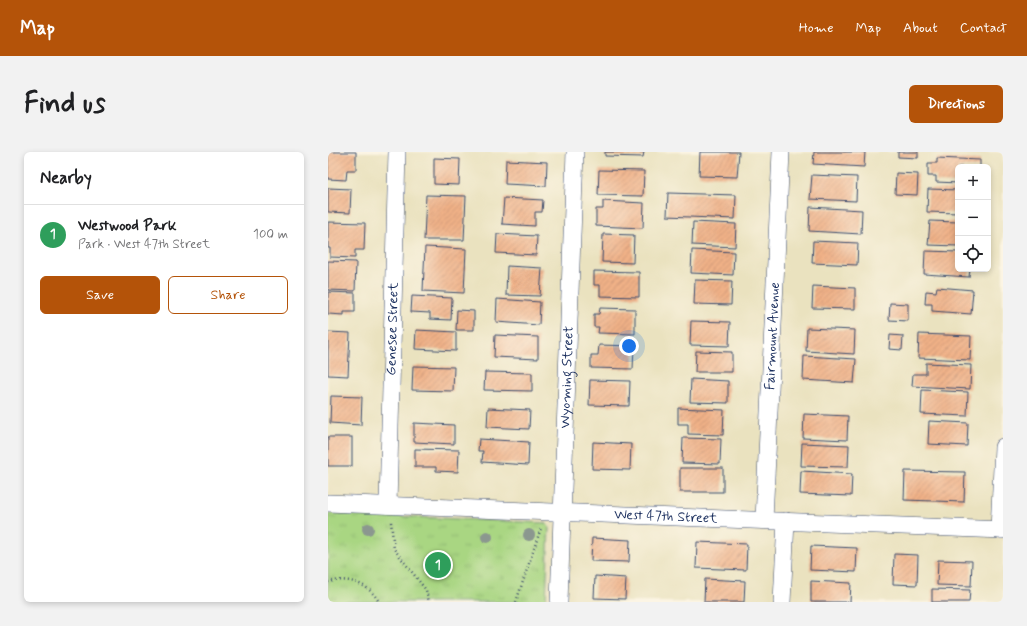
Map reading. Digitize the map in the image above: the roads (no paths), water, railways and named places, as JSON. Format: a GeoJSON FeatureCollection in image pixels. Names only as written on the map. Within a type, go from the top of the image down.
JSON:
{"type":"FeatureCollection","features":[{"type":"Feature","properties":{"kind":"street","name":"Genesee Street"},"geometry":{"type":"LineString","coordinates":[[390,513],[397,152]]}},
{"type":"Feature","properties":{"kind":"street","name":"Wyoming Street"},"geometry":{"type":"LineString","coordinates":[[559,602],[575,152]]}},
{"type":"Feature","properties":{"kind":"street","name":"Fairmount Avenue"},"geometry":{"type":"LineString","coordinates":[[764,520],[781,152]]}},
{"type":"Feature","properties":{"kind":"street"},"geometry":{"type":"LineString","coordinates":[[1001,530],[1003,447]]}},
{"type":"Feature","properties":{"kind":"street","name":"West 47th Street"},"geometry":{"type":"LineString","coordinates":[[328,503],[390,513],[562,512],[1001,530]]}},
{"type":"Feature","properties":{"kind":"street"},"geometry":{"type":"LineString","coordinates":[[782,602],[786,521]]}},
{"type":"Feature","properties":{"kind":"place","name":"Westwood Park"},"geometry":{"type":"Point","coordinates":[438,565]}}]}
